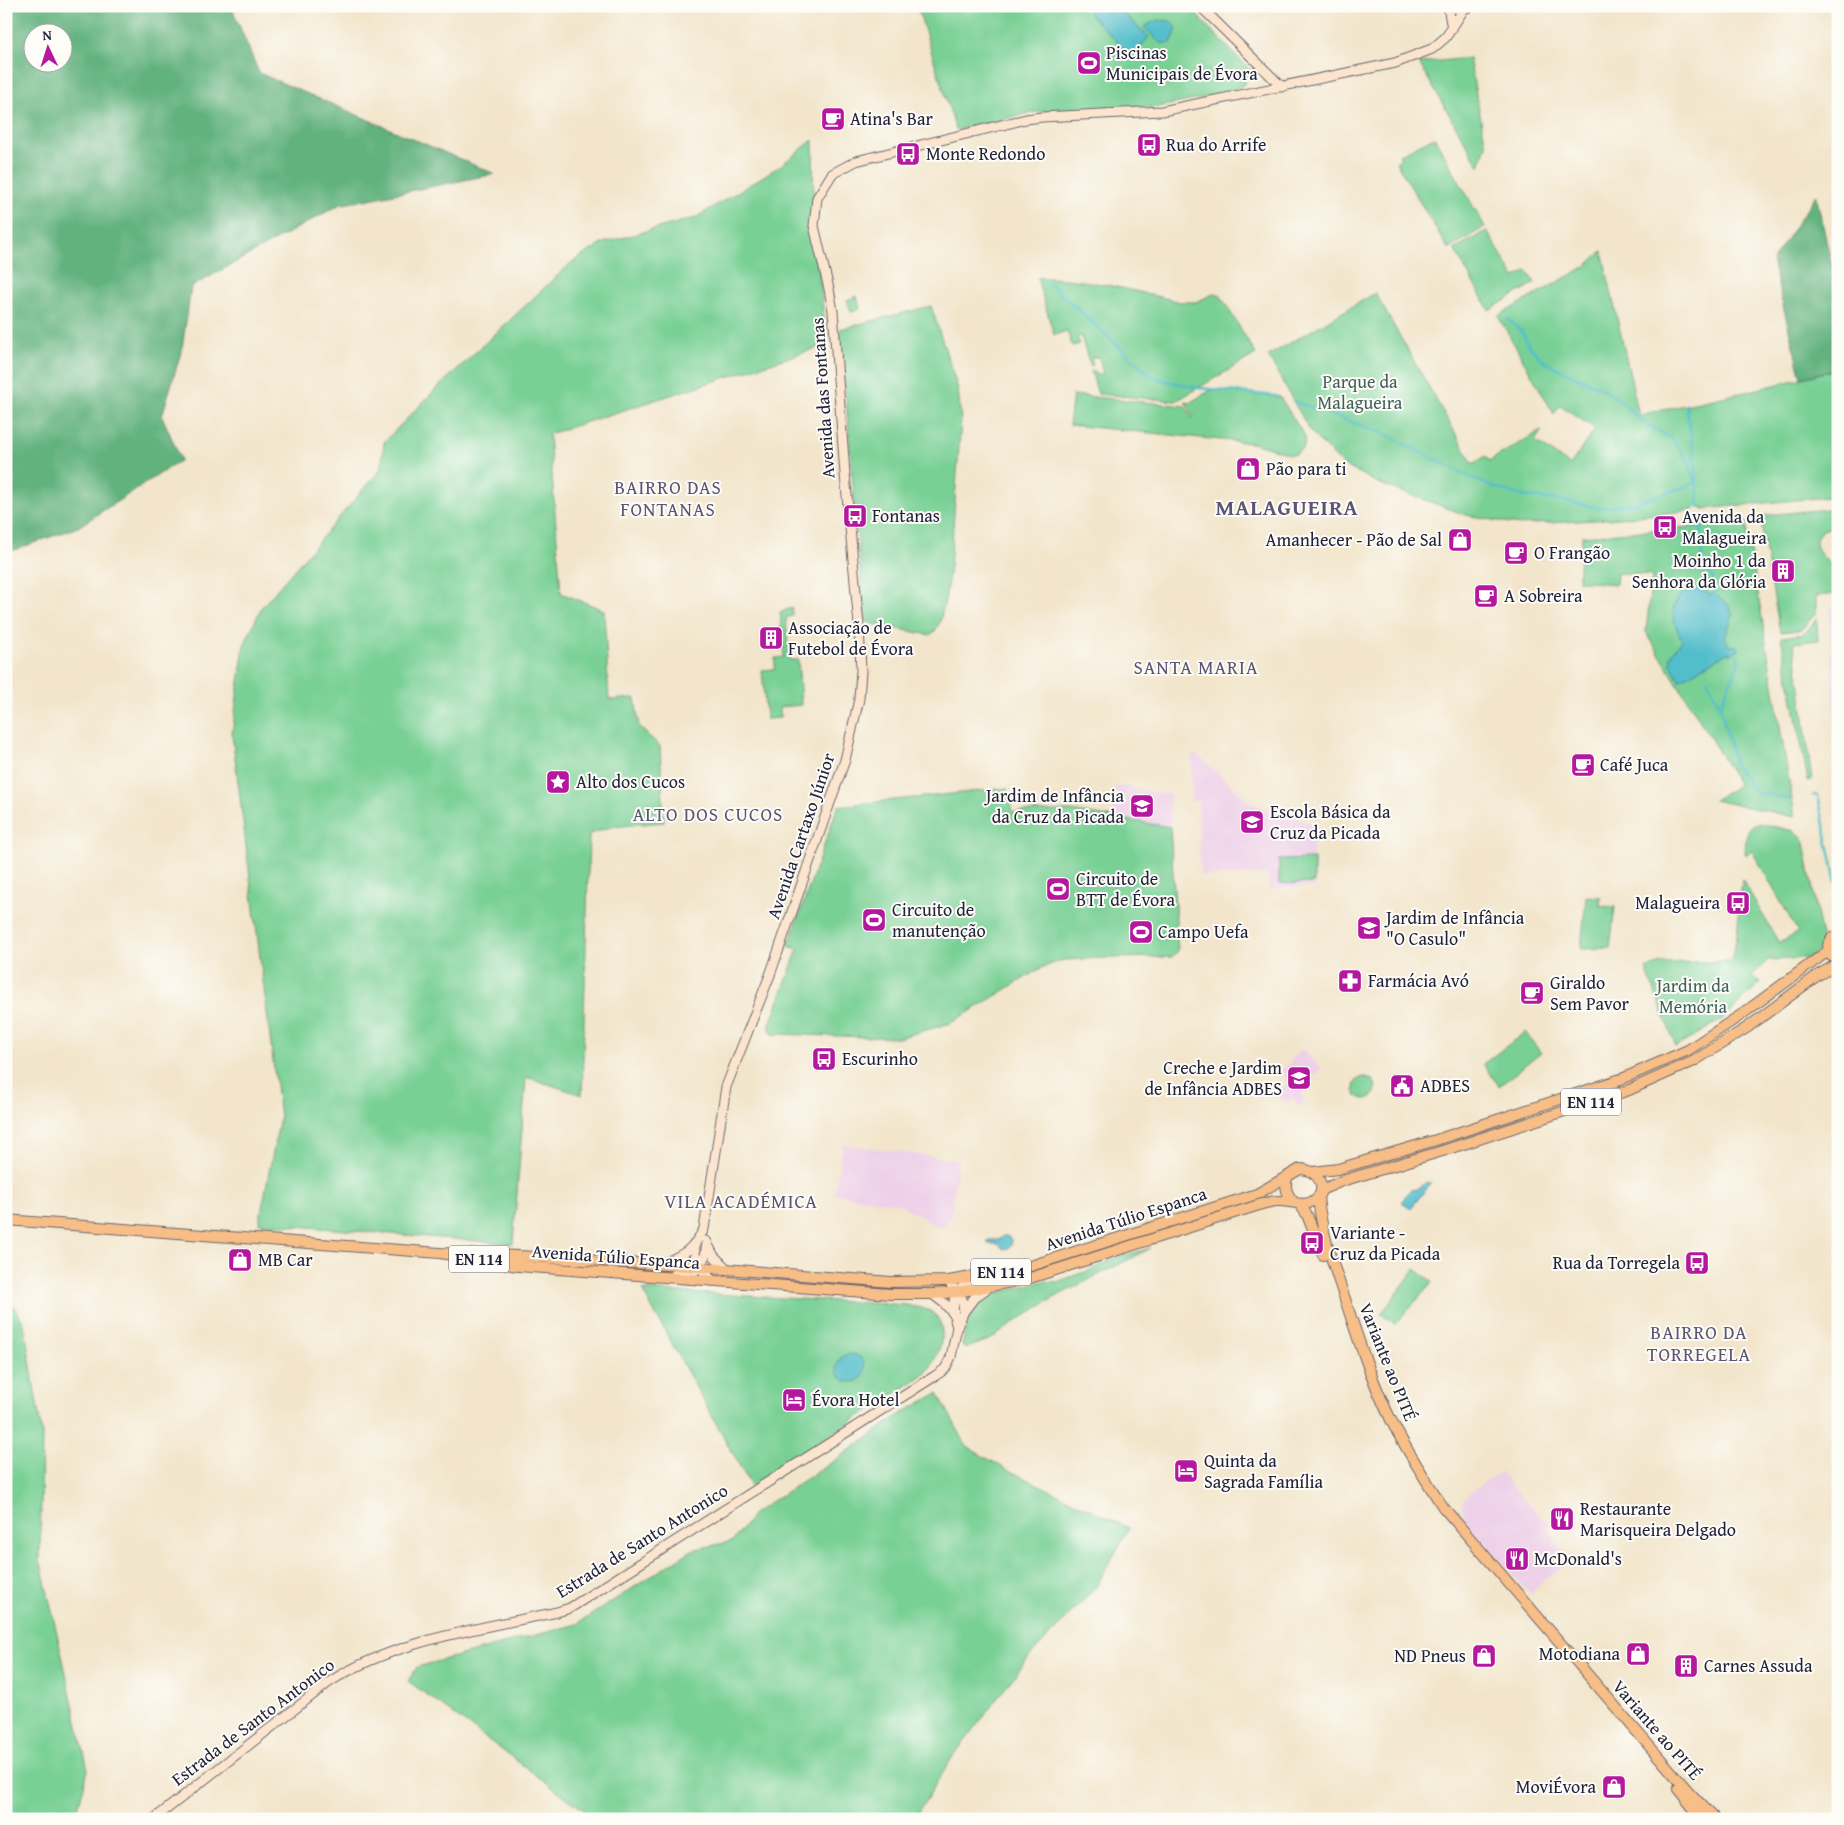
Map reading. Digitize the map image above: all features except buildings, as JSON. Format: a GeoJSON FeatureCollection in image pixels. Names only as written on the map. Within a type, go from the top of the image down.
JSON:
{"type":"FeatureCollection","features":[{"type":"Feature","properties":{"kind":"main road","name":"Avenida Túlio Espanca"},"geometry":{"type":"LineString","coordinates":[[440,1253],[518,1266],[891,1294],[958,1294],[1027,1279],[1262,1204],[1277,1201],[1307,1204],[1313,1202],[1320,1193],[1342,1181],[1439,1152],[1629,1090],[1694,1061],[1748,1027],[1818,975],[1838,963],[1828,951],[1830,941],[1838,935]]}},
{"type":"Feature","properties":{"kind":"main road","name":"Avenida Túlio Espanca"},"geometry":{"type":"LineString","coordinates":[[440,1253],[660,1265],[699,1264],[727,1269],[891,1282],[948,1281],[1024,1268],[1254,1195],[1300,1169],[1313,1172],[1338,1168],[1436,1140],[1624,1078],[1688,1050],[1741,1015],[1828,951]]}},
{"type":"Feature","properties":{"kind":"main road"},"geometry":{"type":"LineString","coordinates":[[1313,1172],[1321,1183],[1320,1193]]}},
{"type":"Feature","properties":{"kind":"main road"},"geometry":{"type":"LineString","coordinates":[[1288,1176],[1286,1190],[1288,1196],[1296,1203]]}},
{"type":"Feature","properties":{"kind":"main road","name":"Variante ao PITÉ"},"geometry":{"type":"LineString","coordinates":[[1320,1193],[1319,1212],[1327,1244],[1367,1365],[1392,1421],[1443,1507],[1689,1792],[1715,1819]]}},
{"type":"Feature","properties":{"kind":"main road","name":"Variante ao PITÉ"},"geometry":{"type":"LineString","coordinates":[[1296,1203],[1320,1245],[1364,1373],[1386,1424],[1415,1476],[1438,1511],[1702,1819]]}},
{"type":"Feature","properties":{"kind":"main road","name":"EN 114"},"geometry":{"type":"LineString","coordinates":[[6,1220],[440,1253]]}},
{"type":"Feature","properties":{"kind":"street"},"geometry":{"type":"LineString","coordinates":[[1200,6],[1282,87],[1395,64],[1432,49],[1446,37],[1468,8]]}},
{"type":"Feature","properties":{"kind":"street"},"geometry":{"type":"LineString","coordinates":[[1448,6],[1452,29]]}},
{"type":"Feature","properties":{"kind":"street"},"geometry":{"type":"LineString","coordinates":[[1448,6],[1456,9],[1468,8]]}},
{"type":"Feature","properties":{"kind":"street","name":"Avenida das Fontanas"},"geometry":{"type":"LineString","coordinates":[[859,625],[833,311],[814,226],[817,198],[832,174],[856,161],[1026,119],[1162,111],[1282,87]]}},
{"type":"Feature","properties":{"kind":"street","name":"Avenida Cartaxo Júnior"},"geometry":{"type":"LineString","coordinates":[[704,1229],[724,1097],[730,1075],[773,966],[845,760],[857,713],[861,684],[859,625]]}},
{"type":"Feature","properties":{"kind":"street"},"geometry":{"type":"LineString","coordinates":[[659,1277],[691,1272],[699,1264],[705,1256],[706,1242],[704,1229]]}},
{"type":"Feature","properties":{"kind":"street"},"geometry":{"type":"LineString","coordinates":[[660,1265],[681,1256],[695,1245],[704,1229]]}},
{"type":"Feature","properties":{"kind":"street"},"geometry":{"type":"LineString","coordinates":[[706,1242],[714,1256],[727,1269]]}},
{"type":"Feature","properties":{"kind":"street"},"geometry":{"type":"LineString","coordinates":[[695,1245],[694,1257],[713,1281]]}},
{"type":"Feature","properties":{"kind":"street"},"geometry":{"type":"LineString","coordinates":[[957,1327],[953,1313],[953,1301],[970,1282],[987,1275]]}},
{"type":"Feature","properties":{"kind":"street"},"geometry":{"type":"LineString","coordinates":[[948,1281],[958,1294],[964,1311]]}},
{"type":"Feature","properties":{"kind":"street"},"geometry":{"type":"LineString","coordinates":[[957,1327],[964,1311],[975,1297],[989,1286]]}},
{"type":"Feature","properties":{"kind":"street"},"geometry":{"type":"LineString","coordinates":[[932,1294],[953,1313]]}},
{"type":"Feature","properties":{"kind":"street","name":"Estrada de Santo Antonico"},"geometry":{"type":"LineString","coordinates":[[154,1819],[320,1688],[349,1669],[414,1645],[452,1634],[557,1612],[582,1601],[935,1376],[945,1368],[951,1357],[957,1327]]}},
{"type":"Feature","properties":{"kind":"shaded area"},"geometry":{"type":"Polygon","coordinates":[[[1838,607],[1838,790],[1829,608],[1838,607]]]}},
{"type":"Feature","properties":{"kind":"shaded area","name":"Escola Básica da Cruz da Picada"},"geometry":{"type":"Polygon","coordinates":[[[1196,754],[1251,803],[1283,816],[1313,823],[1314,887],[1269,889],[1268,874],[1200,876],[1198,801],[1191,801],[1192,756],[1196,754]]]}},
{"type":"Feature","properties":{"kind":"shaded area","name":"Jardim de Infância da Cruz da Picada"},"geometry":{"type":"Polygon","coordinates":[[[1116,785],[1170,795],[1170,827],[1112,818],[1116,785]]]}},
{"type":"Feature","properties":{"kind":"shaded area","name":"Creche e Jardim de Infância ADBES"},"geometry":{"type":"Polygon","coordinates":[[[1302,1049],[1322,1068],[1306,1084],[1308,1086],[1302,1092],[1303,1105],[1296,1106],[1296,1101],[1292,1098],[1289,1101],[1283,1101],[1278,1097],[1278,1090],[1282,1086],[1288,1086],[1291,1083],[1280,1073],[1302,1049]]]}},
{"type":"Feature","properties":{"kind":"shaded area"},"geometry":{"type":"Polygon","coordinates":[[[843,1144],[958,1160],[951,1217],[941,1229],[900,1204],[834,1194],[843,1144]]]}},
{"type":"Feature","properties":{"kind":"shaded area"},"geometry":{"type":"Polygon","coordinates":[[[1500,1472],[1527,1503],[1548,1522],[1555,1542],[1570,1559],[1533,1590],[1533,1593],[1527,1591],[1462,1517],[1462,1501],[1476,1488],[1500,1472]]]}},
{"type":"Feature","properties":{"kind":"green space"},"geometry":{"type":"Polygon","coordinates":[[[6,6],[231,6],[259,73],[495,174],[339,205],[191,287],[182,349],[162,416],[181,460],[78,527],[6,553],[6,6]]]}},
{"type":"Feature","properties":{"kind":"green space","name":"Piscinas Municipais de Évora"},"geometry":{"type":"Polygon","coordinates":[[[917,6],[1095,6],[1089,14],[1149,37],[1115,6],[1188,6],[1251,71],[1243,85],[1220,95],[1158,107],[1035,112],[956,130],[917,6]]]}},
{"type":"Feature","properties":{"kind":"green space"},"geometry":{"type":"Polygon","coordinates":[[[1469,58],[1486,146],[1479,166],[1419,63],[1469,58]]]}},
{"type":"Feature","properties":{"kind":"green space"},"geometry":{"type":"Polygon","coordinates":[[[1434,137],[1485,227],[1448,249],[1396,162],[1401,158],[1399,155],[1434,137]]]}},
{"type":"Feature","properties":{"kind":"green space"},"geometry":{"type":"Polygon","coordinates":[[[813,140],[814,226],[827,345],[549,434],[561,593],[604,610],[609,700],[635,698],[639,727],[660,746],[664,822],[611,827],[589,834],[582,1095],[526,1077],[513,1244],[259,1223],[280,1117],[232,734],[244,645],[261,608],[381,469],[384,442],[433,392],[572,262],[603,243],[695,218],[780,166],[813,140]]]}},
{"type":"Feature","properties":{"kind":"green space"},"geometry":{"type":"Polygon","coordinates":[[[1816,195],[1838,292],[1838,369],[1801,378],[1772,261],[1816,195]]]}},
{"type":"Feature","properties":{"kind":"green space"},"geometry":{"type":"Polygon","coordinates":[[[1487,231],[1515,278],[1527,270],[1535,283],[1489,310],[1454,249],[1487,231]]]}},
{"type":"Feature","properties":{"kind":"green space","name":"Parque da Malagueira"},"geometry":{"type":"Polygon","coordinates":[[[1602,251],[1639,415],[1750,391],[1838,369],[1836,402],[1838,411],[1838,496],[1703,509],[1703,507],[1694,508],[1694,510],[1609,519],[1520,525],[1466,515],[1380,484],[1343,465],[1311,433],[1268,356],[1375,293],[1473,464],[1486,456],[1489,461],[1542,430],[1535,441],[1570,465],[1595,429],[1560,405],[1554,414],[1498,316],[1586,266],[1602,251]]]}},
{"type":"Feature","properties":{"kind":"green space"},"geometry":{"type":"Polygon","coordinates":[[[1037,278],[1091,282],[1181,302],[1196,302],[1213,294],[1220,295],[1256,354],[1176,401],[1098,394],[1091,371],[1094,370],[1096,375],[1103,374],[1099,357],[1091,358],[1093,365],[1090,366],[1081,336],[1077,337],[1080,344],[1072,346],[1067,331],[1054,335],[1037,278]]]}},
{"type":"Feature","properties":{"kind":"green space"},"geometry":{"type":"Polygon","coordinates":[[[857,296],[860,309],[851,312],[847,300],[857,296]]]}},
{"type":"Feature","properties":{"kind":"green space"},"geometry":{"type":"Polygon","coordinates":[[[931,306],[958,389],[961,420],[950,567],[940,622],[935,631],[930,635],[873,624],[866,621],[864,617],[840,329],[931,306]]]}},
{"type":"Feature","properties":{"kind":"green space"},"geometry":{"type":"Polygon","coordinates":[[[1213,389],[1280,397],[1305,437],[1304,447],[1296,454],[1290,454],[1252,443],[1069,425],[1073,395],[1185,406],[1192,418],[1194,417],[1185,402],[1189,403],[1213,389]]]}},
{"type":"Feature","properties":{"kind":"green space"},"geometry":{"type":"Polygon","coordinates":[[[1838,508],[1838,526],[1822,531],[1816,541],[1823,558],[1838,569],[1838,594],[1816,596],[1816,613],[1801,630],[1780,632],[1760,519],[1766,515],[1838,508]]]}},
{"type":"Feature","properties":{"kind":"green space"},"geometry":{"type":"Polygon","coordinates":[[[1746,522],[1795,817],[1714,800],[1739,785],[1646,632],[1652,575],[1617,573],[1616,584],[1578,581],[1582,536],[1746,522]]]}},
{"type":"Feature","properties":{"kind":"green space"},"geometry":{"type":"Polygon","coordinates":[[[792,608],[792,616],[786,618],[789,660],[798,660],[801,705],[780,707],[780,718],[766,719],[762,670],[775,669],[775,658],[784,657],[780,612],[792,608]]]}},
{"type":"Feature","properties":{"kind":"green space"},"geometry":{"type":"Polygon","coordinates":[[[1817,619],[1818,640],[1794,643],[1812,780],[1808,781],[1781,637],[1804,634],[1817,619]]]}},
{"type":"Feature","properties":{"kind":"green space"},"geometry":{"type":"Polygon","coordinates":[[[1007,788],[1012,812],[1072,811],[1170,827],[1178,951],[1172,957],[1063,960],[1041,968],[951,1023],[898,1038],[773,1034],[770,1030],[770,1024],[798,949],[788,946],[838,806],[1007,788]]]}},
{"type":"Feature","properties":{"kind":"green space","name":"Jardim da Memória"},"geometry":{"type":"Polygon","coordinates":[[[1758,823],[1794,831],[1803,838],[1821,933],[1820,949],[1810,958],[1768,960],[1752,978],[1761,983],[1723,1019],[1676,1047],[1646,969],[1660,963],[1731,961],[1737,936],[1742,879],[1779,943],[1798,932],[1752,851],[1745,855],[1748,831],[1753,825],[1758,823]]]}},
{"type":"Feature","properties":{"kind":"green space"},"geometry":{"type":"Polygon","coordinates":[[[1314,859],[1314,883],[1279,884],[1279,860],[1314,859]]]}},
{"type":"Feature","properties":{"kind":"green space"},"geometry":{"type":"Polygon","coordinates":[[[1586,896],[1601,897],[1600,906],[1615,907],[1610,948],[1581,949],[1586,896]]]}},
{"type":"Feature","properties":{"kind":"green space"},"geometry":{"type":"Polygon","coordinates":[[[1525,1032],[1541,1053],[1499,1086],[1483,1064],[1525,1032]]]}},
{"type":"Feature","properties":{"kind":"green space"},"geometry":{"type":"Polygon","coordinates":[[[1365,1077],[1375,1084],[1376,1088],[1369,1098],[1365,1099],[1355,1092],[1354,1088],[1361,1078],[1365,1077]]]}},
{"type":"Feature","properties":{"kind":"green space"},"geometry":{"type":"Polygon","coordinates":[[[1151,1248],[1059,1295],[991,1339],[967,1348],[962,1346],[968,1320],[975,1306],[986,1296],[1044,1281],[1056,1282],[1096,1268],[1111,1259],[1151,1248]]]}},
{"type":"Feature","properties":{"kind":"green space"},"geometry":{"type":"Polygon","coordinates":[[[1415,1269],[1433,1282],[1395,1324],[1381,1314],[1415,1269]]]}},
{"type":"Feature","properties":{"kind":"green space","name":"Évora Hotel"},"geometry":{"type":"Polygon","coordinates":[[[642,1290],[907,1305],[930,1311],[937,1317],[941,1325],[941,1342],[930,1368],[925,1374],[751,1486],[642,1290]]]}},
{"type":"Feature","properties":{"kind":"green space"},"geometry":{"type":"Polygon","coordinates":[[[6,1294],[24,1323],[42,1435],[40,1559],[88,1770],[75,1819],[6,1819],[6,1294]]]}},
{"type":"Feature","properties":{"kind":"green space"},"geometry":{"type":"Polygon","coordinates":[[[938,1393],[967,1447],[1004,1468],[1129,1528],[1096,1587],[1029,1657],[952,1758],[914,1819],[596,1819],[408,1681],[417,1667],[577,1624],[692,1550],[733,1541],[754,1513],[837,1459],[901,1414],[938,1393]]]}},
{"type":"Feature","properties":{"kind":"water"},"geometry":{"type":"Polygon","coordinates":[[[1095,6],[1115,6],[1149,37],[1132,56],[1088,13],[1095,6]]]}},
{"type":"Feature","properties":{"kind":"water"},"geometry":{"type":"Polygon","coordinates":[[[1158,20],[1170,21],[1177,28],[1171,43],[1160,43],[1144,27],[1158,20]]]}},
{"type":"Feature","properties":{"kind":"water"},"geometry":{"type":"Polygon","coordinates":[[[1692,587],[1715,594],[1728,605],[1733,615],[1725,637],[1729,646],[1737,646],[1739,649],[1730,654],[1729,652],[1680,680],[1670,660],[1673,652],[1682,641],[1674,620],[1674,610],[1679,597],[1687,588],[1692,587]]]}},
{"type":"Feature","properties":{"kind":"water"},"geometry":{"type":"Polygon","coordinates":[[[1427,1182],[1431,1183],[1411,1208],[1401,1202],[1410,1190],[1416,1189],[1427,1182]]]}},
{"type":"Feature","properties":{"kind":"water"},"geometry":{"type":"Polygon","coordinates":[[[1003,1236],[1007,1236],[1012,1240],[1009,1248],[1003,1249],[999,1244],[988,1244],[988,1240],[999,1240],[1003,1236]]]}},
{"type":"Feature","properties":{"kind":"water"},"geometry":{"type":"Polygon","coordinates":[[[851,1354],[861,1358],[865,1368],[861,1378],[851,1382],[841,1378],[837,1368],[841,1358],[851,1354]]]}},
{"type":"Feature","properties":{"kind":"waterway"},"geometry":{"type":"LineString","coordinates":[[1049,283],[1151,376],[1199,388],[1276,396]]}},
{"type":"Feature","properties":{"kind":"waterway"},"geometry":{"type":"LineString","coordinates":[[1293,401],[1383,433],[1472,478],[1492,487],[1523,496],[1559,500],[1599,508],[1635,503],[1696,483],[1687,459],[1672,439],[1641,421],[1620,400],[1597,386],[1546,363],[1529,346],[1522,332],[1508,319]]}},
{"type":"Feature","properties":{"kind":"waterway"},"geometry":{"type":"LineString","coordinates":[[1686,405],[1695,459],[1699,507]]}},
{"type":"Feature","properties":{"kind":"waterway"},"geometry":{"type":"LineString","coordinates":[[1701,525],[1702,567],[1712,576],[1715,596]]}},
{"type":"Feature","properties":{"kind":"waterway"},"geometry":{"type":"LineString","coordinates":[[1720,706],[1739,662],[1737,655]]}},
{"type":"Feature","properties":{"kind":"waterway"},"geometry":{"type":"LineString","coordinates":[[1707,679],[1720,706],[1735,766],[1756,793],[1790,799]]}},
{"type":"Feature","properties":{"kind":"waterway"},"geometry":{"type":"LineString","coordinates":[[1813,795],[1818,796],[1838,892]]}},
{"type":"Feature","properties":{"kind":"place","name":"Piscinas Municipais de Évora"},"geometry":{"type":"Point","coordinates":[1089,63]}},
{"type":"Feature","properties":{"kind":"place","name":"Atina's Bar"},"geometry":{"type":"Point","coordinates":[833,119]}},
{"type":"Feature","properties":{"kind":"place","name":"Rua do Arrife"},"geometry":{"type":"Point","coordinates":[1149,145]}},
{"type":"Feature","properties":{"kind":"place","name":"Monte Redondo"},"geometry":{"type":"Point","coordinates":[908,154]}},
{"type":"Feature","properties":{"kind":"place","name":"Pão para ti"},"geometry":{"type":"Point","coordinates":[1248,469]}},
{"type":"Feature","properties":{"kind":"place","name":"Fontanas"},"geometry":{"type":"Point","coordinates":[855,516]}},
{"type":"Feature","properties":{"kind":"place","name":"Avenida da Malagueira"},"geometry":{"type":"Point","coordinates":[1665,527]}},
{"type":"Feature","properties":{"kind":"place","name":"Amanhecer - Pão de Sal"},"geometry":{"type":"Point","coordinates":[1460,540]}},
{"type":"Feature","properties":{"kind":"place","name":"O Frangão"},"geometry":{"type":"Point","coordinates":[1516,553]}},
{"type":"Feature","properties":{"kind":"place","name":"Moinho 1 da Senhora da Glória"},"geometry":{"type":"Point","coordinates":[1783,571]}},
{"type":"Feature","properties":{"kind":"place","name":"A Sobreira"},"geometry":{"type":"Point","coordinates":[1486,596]}},
{"type":"Feature","properties":{"kind":"place","name":"Associação de Futebol de Évora"},"geometry":{"type":"Point","coordinates":[771,638]}},
{"type":"Feature","properties":{"kind":"place","name":"Café Juca"},"geometry":{"type":"Point","coordinates":[1583,765]}},
{"type":"Feature","properties":{"kind":"place","name":"Alto dos Cucos"},"geometry":{"type":"Point","coordinates":[558,782]}},
{"type":"Feature","properties":{"kind":"place","name":"Jardim de Infância da Cruz da Picada"},"geometry":{"type":"Point","coordinates":[1142,806]}},
{"type":"Feature","properties":{"kind":"place","name":"Escola Básica da Cruz da Picada"},"geometry":{"type":"Point","coordinates":[1252,822]}},
{"type":"Feature","properties":{"kind":"place","name":"Circuito de BTT de Évora"},"geometry":{"type":"Point","coordinates":[1058,889]}},
{"type":"Feature","properties":{"kind":"place","name":"Malagueira"},"geometry":{"type":"Point","coordinates":[1738,903]}},
{"type":"Feature","properties":{"kind":"place","name":"Circuito de manutenção"},"geometry":{"type":"Point","coordinates":[874,920]}},
{"type":"Feature","properties":{"kind":"place","name":"Jardim de Infância \"O Casulo\""},"geometry":{"type":"Point","coordinates":[1369,928]}},
{"type":"Feature","properties":{"kind":"place","name":"Campo Uefa"},"geometry":{"type":"Point","coordinates":[1141,932]}},
{"type":"Feature","properties":{"kind":"place","name":"Farmácia Avó"},"geometry":{"type":"Point","coordinates":[1350,981]}},
{"type":"Feature","properties":{"kind":"place","name":"Giraldo Sem Pavor"},"geometry":{"type":"Point","coordinates":[1532,993]}},
{"type":"Feature","properties":{"kind":"place","name":"Escurinho"},"geometry":{"type":"Point","coordinates":[824,1059]}},
{"type":"Feature","properties":{"kind":"place","name":"Creche e Jardim de Infância ADBES"},"geometry":{"type":"Point","coordinates":[1299,1078]}},
{"type":"Feature","properties":{"kind":"place","name":"ADBES"},"geometry":{"type":"Point","coordinates":[1402,1086]}},
{"type":"Feature","properties":{"kind":"place","name":"Variante - Cruz da Picada"},"geometry":{"type":"Point","coordinates":[1312,1243]}},
{"type":"Feature","properties":{"kind":"place","name":"MB Car"},"geometry":{"type":"Point","coordinates":[240,1260]}},
{"type":"Feature","properties":{"kind":"place","name":"Rua da Torregela"},"geometry":{"type":"Point","coordinates":[1697,1263]}},
{"type":"Feature","properties":{"kind":"place","name":"Évora Hotel"},"geometry":{"type":"Point","coordinates":[794,1400]}},
{"type":"Feature","properties":{"kind":"place","name":"Quinta da Sagrada Família"},"geometry":{"type":"Point","coordinates":[1186,1471]}},
{"type":"Feature","properties":{"kind":"place","name":"Restaurante Marisqueira Delgado"},"geometry":{"type":"Point","coordinates":[1562,1519]}},
{"type":"Feature","properties":{"kind":"place","name":"McDonald's"},"geometry":{"type":"Point","coordinates":[1517,1559]}},
{"type":"Feature","properties":{"kind":"place","name":"Motodiana"},"geometry":{"type":"Point","coordinates":[1638,1654]}},
{"type":"Feature","properties":{"kind":"place","name":"ND Pneus"},"geometry":{"type":"Point","coordinates":[1484,1656]}},
{"type":"Feature","properties":{"kind":"place","name":"Carnes Assuda"},"geometry":{"type":"Point","coordinates":[1686,1666]}},
{"type":"Feature","properties":{"kind":"place","name":"MoviÉvora"},"geometry":{"type":"Point","coordinates":[1614,1787]}},
{"type":"Feature","properties":{"kind":"district","name":"BAIRRO DAS FONTANAS"},"geometry":{"type":"Point","coordinates":[668,498]}},
{"type":"Feature","properties":{"kind":"district","name":"MALAGUEIRA"},"geometry":{"type":"Point","coordinates":[1287,507]}},
{"type":"Feature","properties":{"kind":"district","name":"SANTA MARIA"},"geometry":{"type":"Point","coordinates":[1196,667]}},
{"type":"Feature","properties":{"kind":"district","name":"ALTO DOS CUCOS"},"geometry":{"type":"Point","coordinates":[708,814]}},
{"type":"Feature","properties":{"kind":"district","name":"VILA ACADÉMICA"},"geometry":{"type":"Point","coordinates":[741,1201]}},
{"type":"Feature","properties":{"kind":"district","name":"BAIRRO DA TORREGELA"},"geometry":{"type":"Point","coordinates":[1699,1343]}}]}
